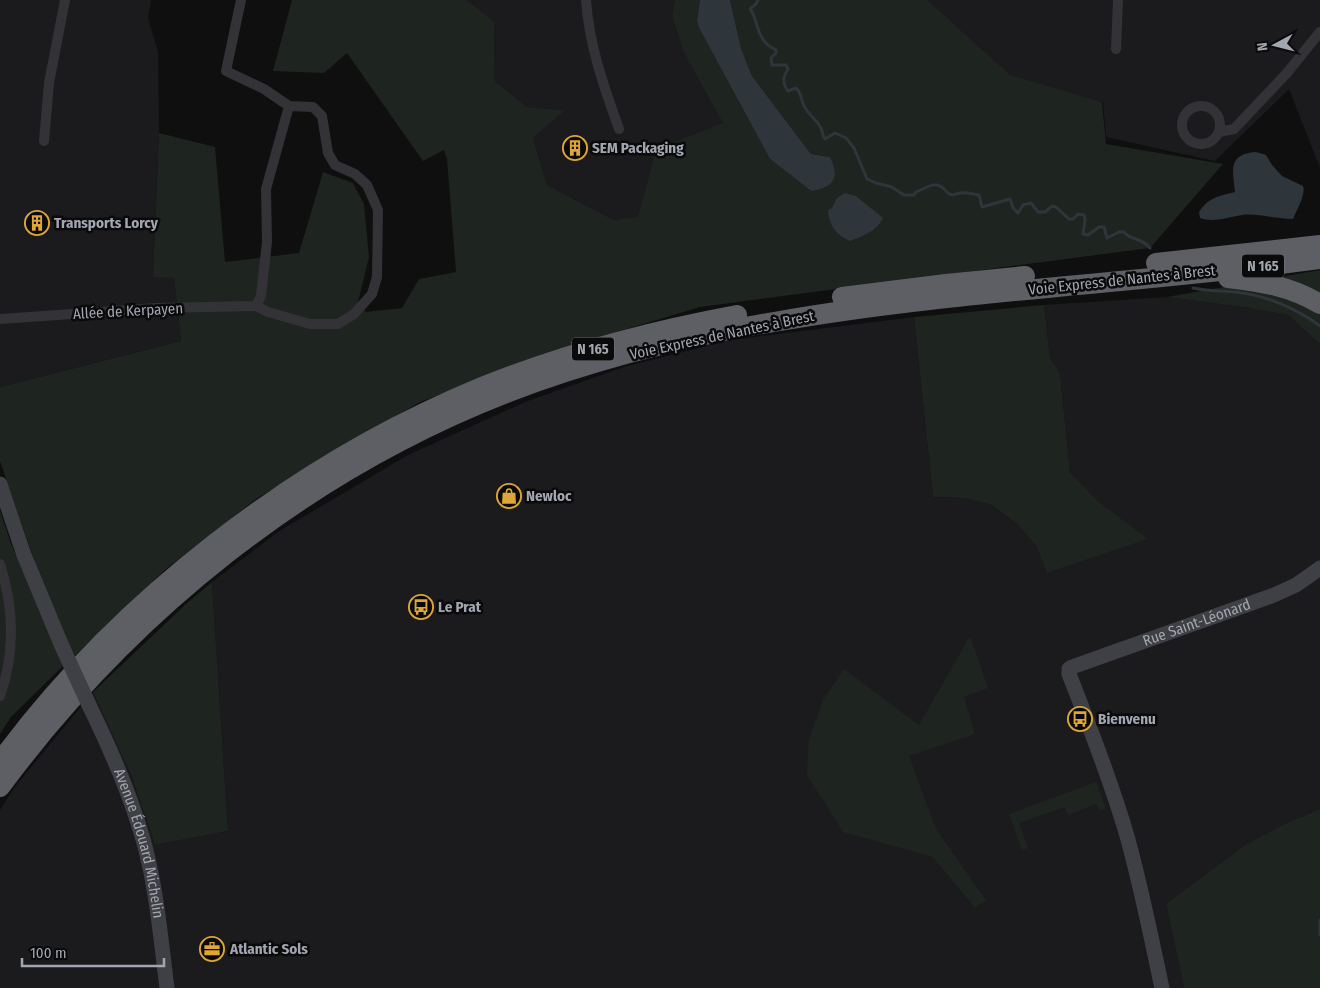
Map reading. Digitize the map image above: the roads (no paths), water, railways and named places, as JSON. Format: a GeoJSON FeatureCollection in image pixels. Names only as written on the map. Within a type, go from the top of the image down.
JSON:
{"type":"FeatureCollection","features":[{"type":"Feature","properties":{"kind":"highway","name":"Voie Express de Nantes à Brest"},"geometry":{"type":"LineString","coordinates":[[0,762],[42,709],[96,650],[162,588],[207,550],[282,495],[346,455],[424,413],[496,382],[558,359],[643,335],[774,308],[946,284],[1320,245]]}},
{"type":"Feature","properties":{"kind":"highway","name":"Voie Express de Nantes à Brest"},"geometry":{"type":"LineString","coordinates":[[0,787],[51,721],[90,677],[150,617],[214,562],[283,512],[348,470],[468,409],[510,392],[595,362],[664,344],[765,323],[916,302],[1320,259]]}},
{"type":"Feature","properties":{"kind":"highway"},"geometry":{"type":"LineString","coordinates":[[1206,272],[1227,278],[1287,288],[1320,304]]}},
{"type":"Feature","properties":{"kind":"main road","name":"Avenue Édouard Michelin"},"geometry":{"type":"LineString","coordinates":[[0,484],[24,555],[61,644],[109,748],[139,826],[156,899],[167,988]]}},
{"type":"Feature","properties":{"kind":"main road","name":"Rue Saint-Léonard"},"geometry":{"type":"LineString","coordinates":[[1161,984],[1127,836],[1110,783],[1069,674],[1069,669],[1274,595],[1296,585],[1320,568]]}},
{"type":"Feature","properties":{"kind":"street"},"geometry":{"type":"LineString","coordinates":[[44,141],[49,83],[65,0]]}},
{"type":"Feature","properties":{"kind":"street"},"geometry":{"type":"LineString","coordinates":[[241,0],[226,71],[264,89],[289,106],[266,189],[266,242],[261,296],[256,306]]}},
{"type":"Feature","properties":{"kind":"street"},"geometry":{"type":"LineString","coordinates":[[586,0],[590,36],[600,78],[619,129]]}},
{"type":"Feature","properties":{"kind":"street"},"geometry":{"type":"LineString","coordinates":[[1116,49],[1118,0]]}},
{"type":"Feature","properties":{"kind":"street"},"geometry":{"type":"LineString","coordinates":[[1219,132],[1234,129],[1288,73],[1320,32]]}},
{"type":"Feature","properties":{"kind":"street","name":"Allée de Kerpayen"},"geometry":{"type":"LineString","coordinates":[[0,319],[148,309],[256,306],[268,312],[310,324],[338,324],[354,314],[372,294],[377,277],[378,210],[367,185],[355,174],[336,165],[328,153],[322,116],[313,107],[289,106]]}},
{"type":"Feature","properties":{"kind":"street"},"geometry":{"type":"LineString","coordinates":[[0,564],[2,582],[11,616],[11,649],[0,696]]}},
{"type":"Feature","properties":{"kind":"waterway"},"geometry":{"type":"LineString","coordinates":[[758,0],[750,9],[763,39],[776,50],[776,53],[771,58],[772,65],[786,65],[788,69],[784,77],[786,88],[788,91],[796,88],[798,90],[804,107],[821,128],[825,139],[835,133],[846,138],[854,148],[867,179],[892,187],[904,195],[914,195],[916,192],[932,185],[942,187],[949,194],[953,195],[962,193],[979,195],[982,207],[1010,199],[1013,208],[1018,213],[1023,205],[1031,203],[1038,212],[1045,212],[1052,206],[1056,207],[1069,219],[1073,219],[1078,214],[1084,215],[1083,234],[1088,235],[1099,227],[1104,227],[1107,238],[1119,232],[1124,232],[1150,248]]}},
{"type":"Feature","properties":{"kind":"waterway"},"geometry":{"type":"LineString","coordinates":[[1193,288],[1235,292],[1269,299],[1290,308],[1320,326]]}},
{"type":"Feature","properties":{"kind":"waterway"},"geometry":{"type":"LineString","coordinates":[[1320,920],[1320,935]]}},
{"type":"Feature","properties":{"kind":"place","name":"SEM Packaging"},"geometry":{"type":"Point","coordinates":[575,148]}},
{"type":"Feature","properties":{"kind":"place","name":"Transports Lorcy"},"geometry":{"type":"Point","coordinates":[37,223]}},
{"type":"Feature","properties":{"kind":"place","name":"Newloc"},"geometry":{"type":"Point","coordinates":[509,496]}},
{"type":"Feature","properties":{"kind":"place","name":"Le Prat"},"geometry":{"type":"Point","coordinates":[421,607]}},
{"type":"Feature","properties":{"kind":"place","name":"Bienvenu"},"geometry":{"type":"Point","coordinates":[1080,719]}},
{"type":"Feature","properties":{"kind":"place","name":"Atlantic Sols"},"geometry":{"type":"Point","coordinates":[212,949]}}]}
